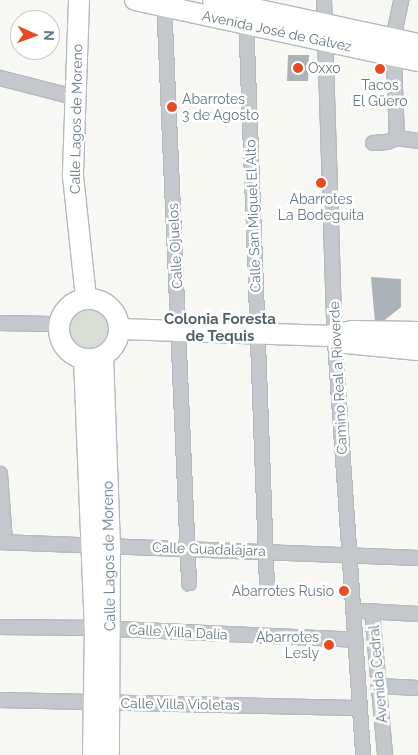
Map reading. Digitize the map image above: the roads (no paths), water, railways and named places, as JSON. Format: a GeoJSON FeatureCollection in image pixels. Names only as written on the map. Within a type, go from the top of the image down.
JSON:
{"type":"FeatureCollection","features":[{"type":"Feature","properties":{"kind":"street","name":"Calle Lagos de Moreno"},"geometry":{"type":"LineString","coordinates":[[79,0],[74,97],[73,176],[86,298]]}},
{"type":"Feature","properties":{"kind":"street","name":"Avenida José de Gálvez"},"geometry":{"type":"LineString","coordinates":[[136,0],[247,10]]}},
{"type":"Feature","properties":{"kind":"street","name":"Avenida José de Gálvez"},"geometry":{"type":"LineString","coordinates":[[213,0],[323,33],[394,48],[418,61]]}},
{"type":"Feature","properties":{"kind":"street","name":"Camino Real a Rioverde"},"geometry":{"type":"LineString","coordinates":[[324,0],[323,33],[332,337],[354,610],[363,755]]}},
{"type":"Feature","properties":{"kind":"street"},"geometry":{"type":"LineString","coordinates":[[397,138],[394,48],[401,0]]}},
{"type":"Feature","properties":{"kind":"street","name":"Calle Ojuelos"},"geometry":{"type":"LineString","coordinates":[[163,3],[189,583]]}},
{"type":"Feature","properties":{"kind":"street","name":"Calle San Miguel El Alto"},"geometry":{"type":"LineString","coordinates":[[247,10],[257,334],[268,551],[267,587]]}},
{"type":"Feature","properties":{"kind":"street","name":"Avenida José de Gálvez"},"geometry":{"type":"LineString","coordinates":[[394,48],[418,44]]}},
{"type":"Feature","properties":{"kind":"street"},"geometry":{"type":"LineString","coordinates":[[0,78],[74,97]]}},
{"type":"Feature","properties":{"kind":"street"},"geometry":{"type":"LineString","coordinates":[[373,143],[387,142],[397,138],[418,141]]}},
{"type":"Feature","properties":{"kind":"street"},"geometry":{"type":"LineString","coordinates":[[86,298],[96,299],[109,306],[118,319],[119,329],[115,345],[94,358],[75,356],[61,343],[58,324],[68,306],[86,298]]}},
{"type":"Feature","properties":{"kind":"street"},"geometry":{"type":"LineString","coordinates":[[0,323],[58,324]]}},
{"type":"Feature","properties":{"kind":"street"},"geometry":{"type":"LineString","coordinates":[[119,329],[332,337],[418,332]]}},
{"type":"Feature","properties":{"kind":"street"},"geometry":{"type":"LineString","coordinates":[[332,337],[418,350]]}},
{"type":"Feature","properties":{"kind":"street","name":"Calle Lagos de Moreno"},"geometry":{"type":"LineString","coordinates":[[94,358],[101,545],[103,702],[109,755]]}},
{"type":"Feature","properties":{"kind":"street"},"geometry":{"type":"LineString","coordinates":[[0,474],[2,542]]}},
{"type":"Feature","properties":{"kind":"street","name":"Calle Guadalajara"},"geometry":{"type":"LineString","coordinates":[[2,542],[418,558]]}},
{"type":"Feature","properties":{"kind":"street","name":"Avenida Cedral"},"geometry":{"type":"LineString","coordinates":[[354,610],[372,611],[385,755]]}},
{"type":"Feature","properties":{"kind":"street"},"geometry":{"type":"LineString","coordinates":[[372,611],[418,614]]}},
{"type":"Feature","properties":{"kind":"street","name":"Calle Villa Dalia"},"geometry":{"type":"LineString","coordinates":[[0,627],[103,629],[356,640]]}},
{"type":"Feature","properties":{"kind":"street"},"geometry":{"type":"LineString","coordinates":[[378,686],[418,688]]}},
{"type":"Feature","properties":{"kind":"street","name":"Calle Villa Violetas"},"geometry":{"type":"LineString","coordinates":[[0,700],[360,708]]}},
{"type":"Feature","properties":{"kind":"street","name":"Calle Lagos de Moreno"},"geometry":{"type":"LineString","coordinates":[[93,755],[103,702]]}},
{"type":"Feature","properties":{"kind":"place","name":"Oxxo"},"geometry":{"type":"Point","coordinates":[298,68]}},
{"type":"Feature","properties":{"kind":"place","name":"Tacos El Güero"},"geometry":{"type":"Point","coordinates":[380,69]}},
{"type":"Feature","properties":{"kind":"place","name":"Abarrotes 3 de Agosto"},"geometry":{"type":"Point","coordinates":[172,107]}},
{"type":"Feature","properties":{"kind":"place","name":"Abarrotes La Bodeguita"},"geometry":{"type":"Point","coordinates":[321,183]}},
{"type":"Feature","properties":{"kind":"place","name":"Abarrotes Rusio"},"geometry":{"type":"Point","coordinates":[344,591]}},
{"type":"Feature","properties":{"kind":"place","name":"Abarrotes Lesly"},"geometry":{"type":"Point","coordinates":[329,645]}},
{"type":"Feature","properties":{"kind":"district","name":"Colonia Foresta de Tequis"},"geometry":{"type":"Point","coordinates":[220,328]}}]}
